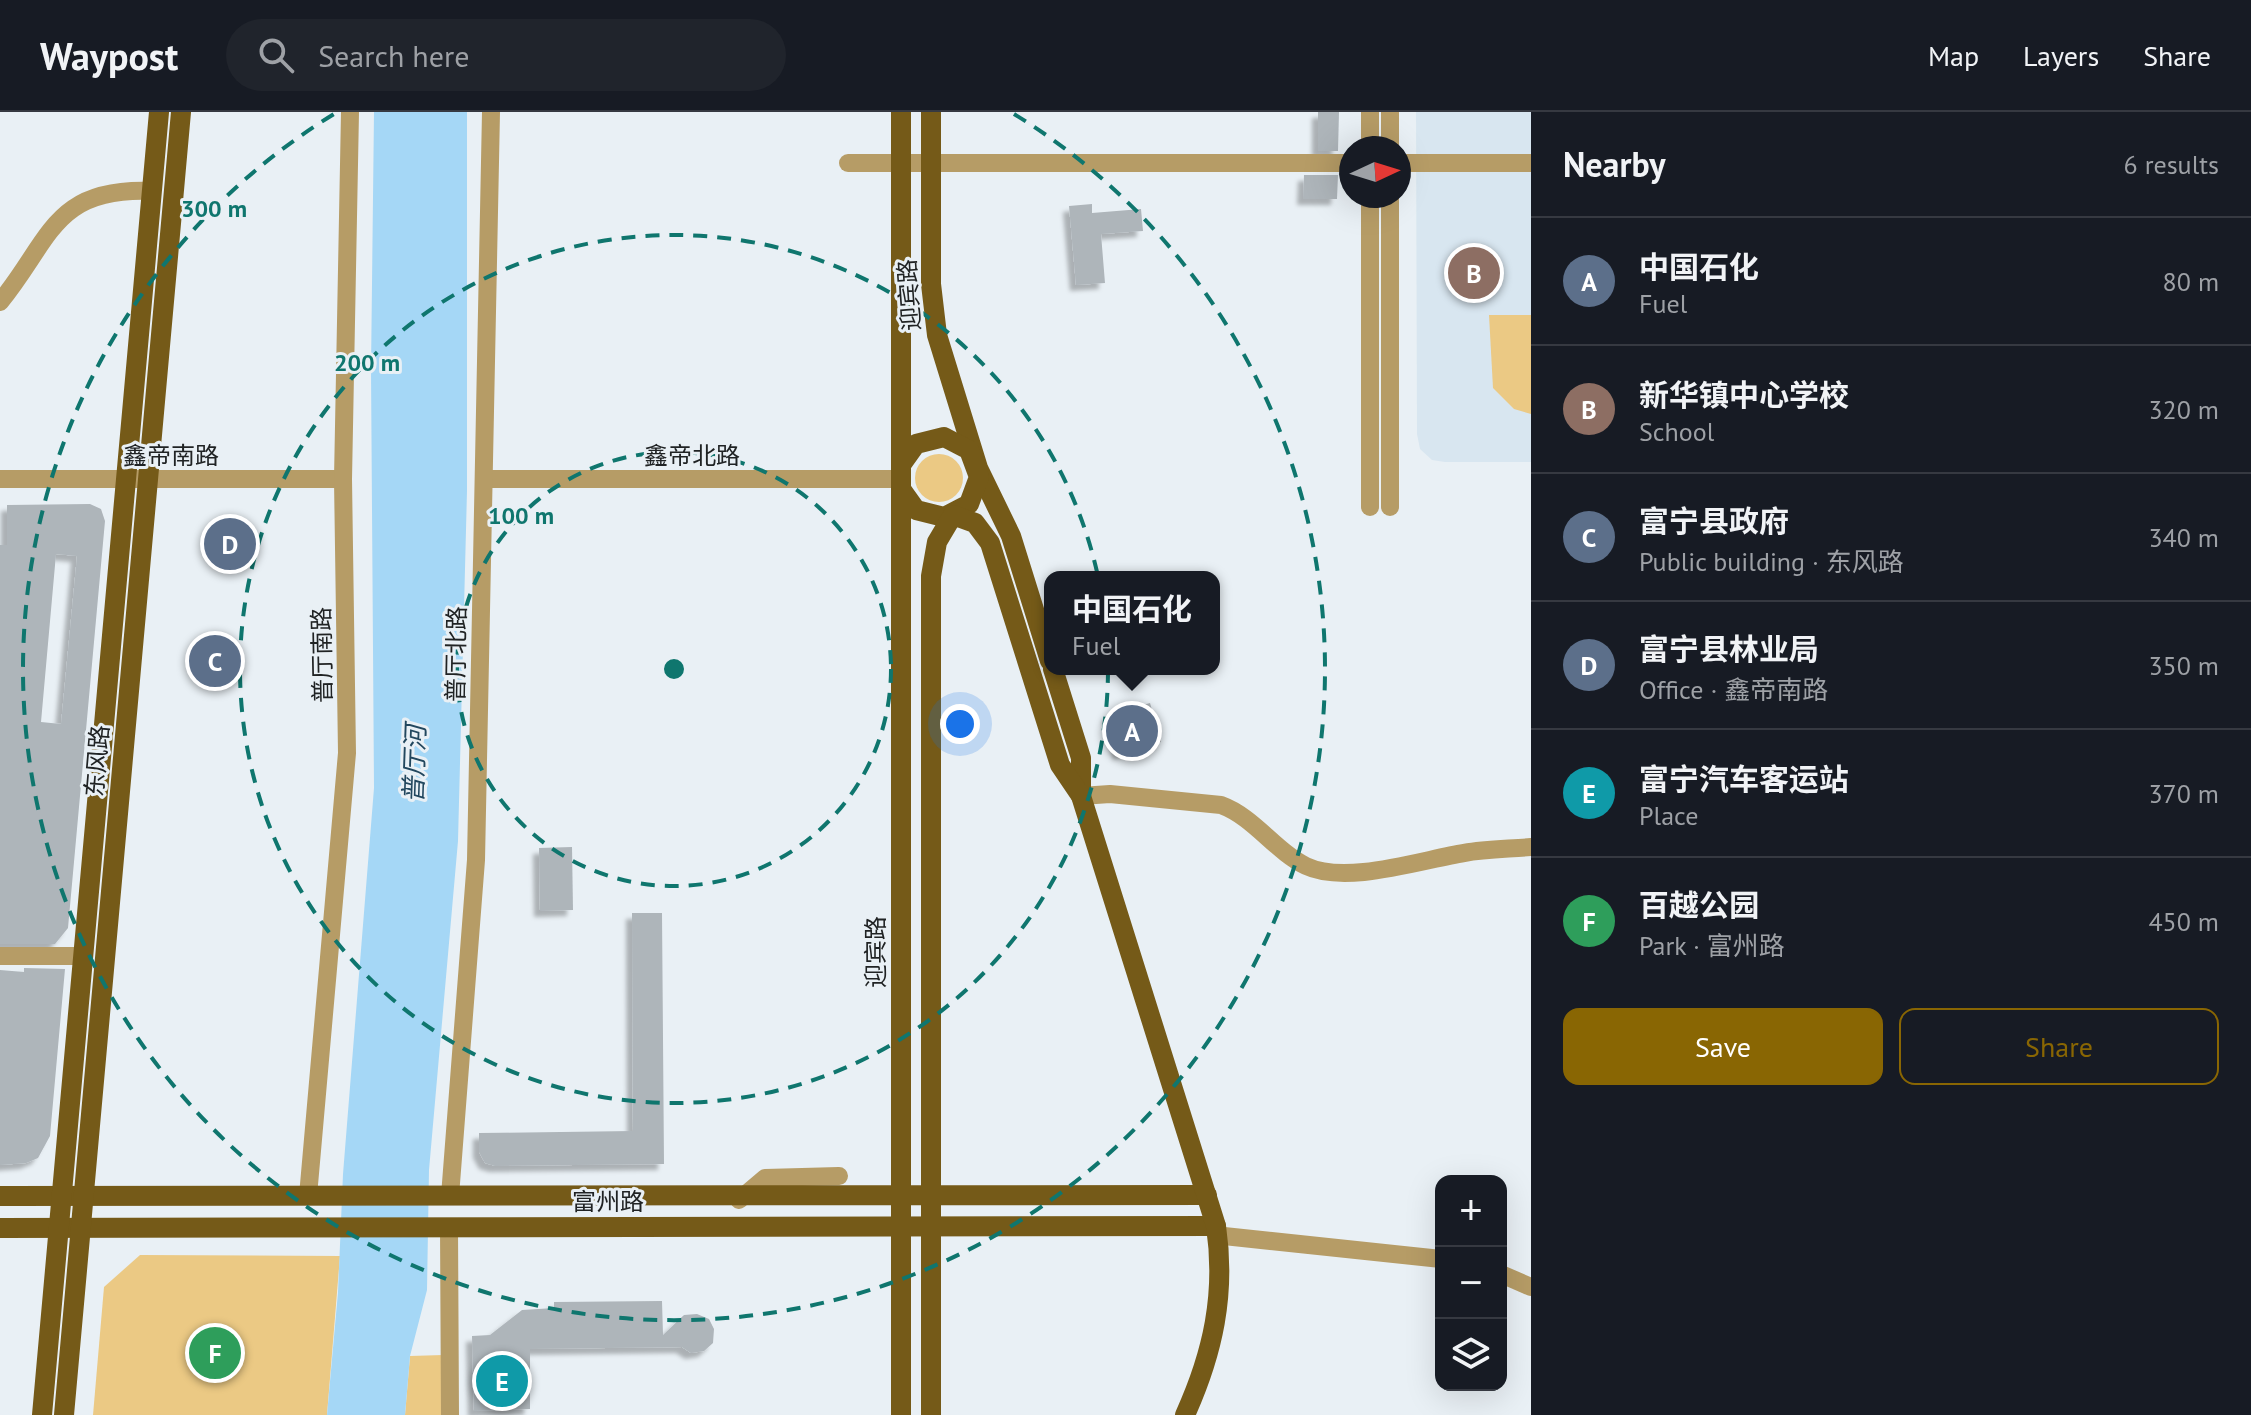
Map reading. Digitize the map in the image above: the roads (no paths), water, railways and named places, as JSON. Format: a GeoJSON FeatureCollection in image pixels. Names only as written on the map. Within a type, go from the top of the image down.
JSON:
{"type":"FeatureCollection","features":[{"type":"Feature","properties":{"kind":"main road","name":"东风路"},"geometry":{"type":"LineString","coordinates":[[42,1415],[159,112]]}},
{"type":"Feature","properties":{"kind":"main road","name":"东风路"},"geometry":{"type":"LineString","coordinates":[[64,1415],[181,112]]}},
{"type":"Feature","properties":{"kind":"main road","name":"迎宾路"},"geometry":{"type":"LineString","coordinates":[[901,112],[901,1415]]}},
{"type":"Feature","properties":{"kind":"main road","name":"迎宾路"},"geometry":{"type":"LineString","coordinates":[[931,112],[934,318],[978,468]]}},
{"type":"Feature","properties":{"kind":"main road"},"geometry":{"type":"LineString","coordinates":[[1044,642],[1011,536],[969,450],[944,437],[916,444],[901,478],[909,503],[925,515],[953,515],[975,523],[990,543],[1060,765],[1081,796],[1220,1231],[1220,1285],[1215,1330],[1201,1379],[1185,1415]]}},
{"type":"Feature","properties":{"kind":"main road"},"geometry":{"type":"LineString","coordinates":[[931,1415],[931,576],[937,542],[953,515],[974,496],[978,468]]}},
{"type":"Feature","properties":{"kind":"main road"},"geometry":{"type":"LineString","coordinates":[[1055,675],[1081,758],[1081,796]]}},
{"type":"Feature","properties":{"kind":"main road","name":"富州路"},"geometry":{"type":"LineString","coordinates":[[0,1196],[1207,1195]]}},
{"type":"Feature","properties":{"kind":"main road","name":"富州路"},"geometry":{"type":"LineString","coordinates":[[0,1228],[931,1226],[1220,1231]]}},
{"type":"Feature","properties":{"kind":"street","name":"普厅南路"},"geometry":{"type":"LineString","coordinates":[[308,1196],[346,778],[343,479],[350,112]]}},
{"type":"Feature","properties":{"kind":"street","name":"普厅北路"},"geometry":{"type":"LineString","coordinates":[[450,1196],[476,860],[491,112]]}},
{"type":"Feature","properties":{"kind":"street"},"geometry":{"type":"LineString","coordinates":[[1370,112],[1370,136]]}},
{"type":"Feature","properties":{"kind":"street"},"geometry":{"type":"LineString","coordinates":[[1390,112],[1390,136]]}},
{"type":"Feature","properties":{"kind":"street"},"geometry":{"type":"LineString","coordinates":[[848,163],[1339,163]]}},
{"type":"Feature","properties":{"kind":"street"},"geometry":{"type":"LineString","coordinates":[[1411,163],[1531,163]]}},
{"type":"Feature","properties":{"kind":"street"},"geometry":{"type":"LineString","coordinates":[[0,302],[38,242],[69,212],[109,194],[152,191]]}},
{"type":"Feature","properties":{"kind":"street"},"geometry":{"type":"LineString","coordinates":[[1370,208],[1370,507]]}},
{"type":"Feature","properties":{"kind":"street"},"geometry":{"type":"LineString","coordinates":[[1390,208],[1390,507]]}},
{"type":"Feature","properties":{"kind":"street","name":"鑫帝北路"},"geometry":{"type":"LineString","coordinates":[[484,479],[901,478]]}},
{"type":"Feature","properties":{"kind":"street","name":"鑫帝南路"},"geometry":{"type":"LineString","coordinates":[[0,479],[343,479]]}},
{"type":"Feature","properties":{"kind":"street"},"geometry":{"type":"LineString","coordinates":[[1081,796],[1110,794],[1221,805],[1301,863],[1328,871],[1379,869],[1468,852],[1531,847]]}},
{"type":"Feature","properties":{"kind":"street"},"geometry":{"type":"LineString","coordinates":[[0,956],[83,956]]}},
{"type":"Feature","properties":{"kind":"street"},"geometry":{"type":"LineString","coordinates":[[739,1200],[765,1178],[839,1176]]}},
{"type":"Feature","properties":{"kind":"street"},"geometry":{"type":"LineString","coordinates":[[449,1227],[450,1415]]}},
{"type":"Feature","properties":{"kind":"street"},"geometry":{"type":"LineString","coordinates":[[1220,1231],[1435,1258]]}},
{"type":"Feature","properties":{"kind":"street"},"geometry":{"type":"LineString","coordinates":[[1507,1277],[1531,1287]]}},
{"type":"Feature","properties":{"kind":"water","name":"普厅河"},"geometry":{"type":"Polygon","coordinates":[[[374,112],[467,112],[467,491],[458,841],[429,1170],[427,1290],[410,1356],[405,1415],[327,1415],[374,788],[371,370],[374,112]]]}},
{"type":"Feature","properties":{"kind":"place","name":"新华镇中心学校"},"geometry":{"type":"Point","coordinates":[1474,273]}},
{"type":"Feature","properties":{"kind":"place","name":"富宁县林业局"},"geometry":{"type":"Point","coordinates":[230,544]}},
{"type":"Feature","properties":{"kind":"place","name":"富宁县政府"},"geometry":{"type":"Point","coordinates":[215,661]}},
{"type":"Feature","properties":{"kind":"place","name":"中国石化"},"geometry":{"type":"Point","coordinates":[1132,731]}},
{"type":"Feature","properties":{"kind":"place","name":"百越公园"},"geometry":{"type":"Point","coordinates":[215,1353]}},
{"type":"Feature","properties":{"kind":"place","name":"富宁汽车客运站"},"geometry":{"type":"Point","coordinates":[502,1381]}}]}
